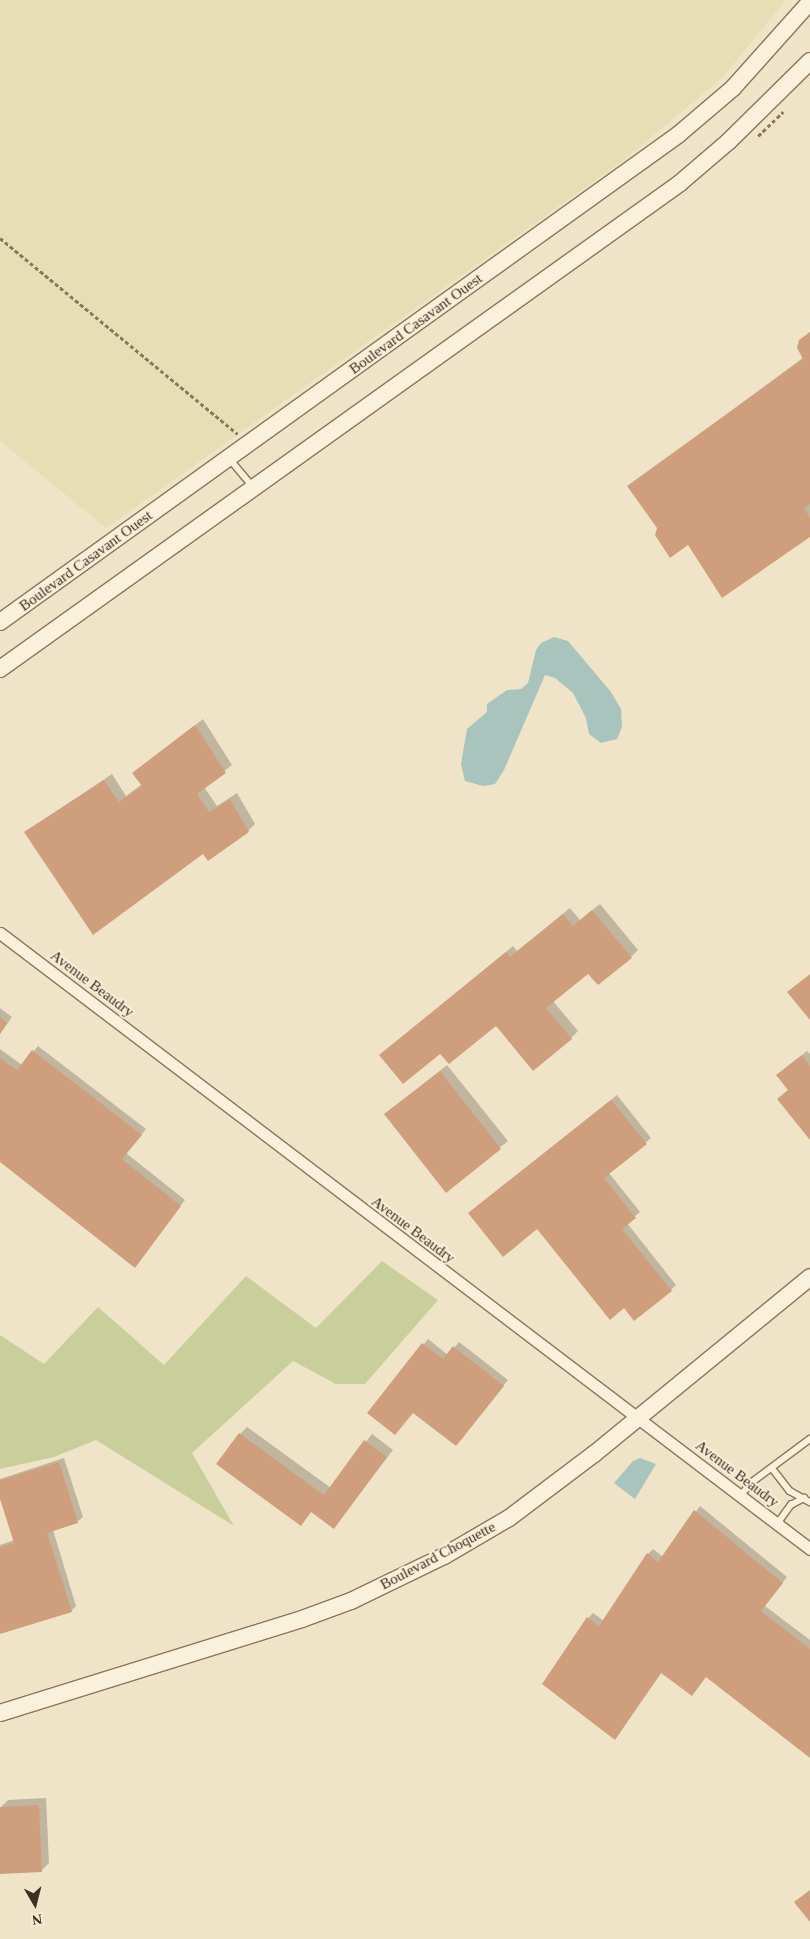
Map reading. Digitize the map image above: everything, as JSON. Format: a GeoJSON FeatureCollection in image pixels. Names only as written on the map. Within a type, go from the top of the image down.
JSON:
{"type":"FeatureCollection","features":[{"type":"Feature","properties":{"kind":"main road","name":"Boulevard Casavant Ouest"},"geometry":{"type":"LineString","coordinates":[[0,622],[679,134],[732,88],[810,2]]}},
{"type":"Feature","properties":{"kind":"main road"},"geometry":{"type":"LineString","coordinates":[[0,669],[252,487],[680,183],[768,105],[810,61]]}},
{"type":"Feature","properties":{"kind":"main road","name":"Boulevard Choquette"},"geometry":{"type":"LineString","coordinates":[[0,1713],[302,1619],[393,1581],[510,1518],[810,1277]]}},
{"type":"Feature","properties":{"kind":"street","name":"Avenue Beaudry"},"geometry":{"type":"LineString","coordinates":[[0,933],[810,1549]]}},
{"type":"Feature","properties":{"kind":"lane"},"geometry":{"type":"LineString","coordinates":[[229,458],[252,487]]}},
{"type":"Feature","properties":{"kind":"lane"},"geometry":{"type":"LineString","coordinates":[[740,1496],[772,1468],[810,1439]]}},
{"type":"Feature","properties":{"kind":"lane"},"geometry":{"type":"LineString","coordinates":[[772,1468],[790,1492],[808,1499]]}},
{"type":"Feature","properties":{"kind":"lane"},"geometry":{"type":"LineString","coordinates":[[777,1524],[791,1505],[808,1499]]}},
{"type":"Feature","properties":{"kind":"path"},"geometry":{"type":"LineString","coordinates":[[0,238],[250,443]]}},
{"type":"Feature","properties":{"kind":"shaded area"},"geometry":{"type":"Polygon","coordinates":[[[0,0],[786,0],[722,78],[624,160],[106,528],[0,441],[0,0]]]}},
{"type":"Feature","properties":{"kind":"green space"},"geometry":{"type":"Polygon","coordinates":[[[382,1261],[438,1300],[365,1384],[336,1384],[293,1361],[192,1453],[234,1526],[96,1440],[54,1457],[0,1469],[0,1335],[44,1364],[98,1307],[164,1365],[246,1276],[316,1328],[382,1261]]]}},
{"type":"Feature","properties":{"kind":"water"},"geometry":{"type":"Polygon","coordinates":[[[554,637],[568,641],[611,692],[621,709],[622,727],[617,739],[601,743],[589,734],[586,718],[573,693],[555,678],[545,675],[504,770],[495,784],[483,786],[465,781],[461,764],[467,729],[487,712],[487,704],[507,690],[521,689],[528,683],[536,650],[541,643],[554,637]]]}},
{"type":"Feature","properties":{"kind":"water"},"geometry":{"type":"Polygon","coordinates":[[[640,1458],[656,1464],[635,1499],[614,1483],[633,1461],[640,1458]]]}},
{"type":"Feature","properties":{"kind":"building"},"geometry":{"type":"Polygon","coordinates":[[[810,332],[810,504],[804,508],[810,518],[810,537],[722,598],[688,545],[670,558],[655,535],[657,528],[627,486],[803,359],[797,348],[799,340],[810,332]]]}},
{"type":"Feature","properties":{"kind":"building"},"geometry":{"type":"Polygon","coordinates":[[[195,725],[226,773],[197,794],[209,812],[230,799],[249,832],[208,861],[203,854],[93,935],[24,832],[104,780],[119,802],[142,786],[132,773],[195,725]]]}},
{"type":"Feature","properties":{"kind":"building"},"geometry":{"type":"Polygon","coordinates":[[[592,910],[632,958],[598,985],[588,974],[546,1008],[572,1039],[533,1071],[496,1026],[449,1064],[440,1054],[403,1084],[379,1055],[506,952],[510,957],[563,914],[573,926],[592,910]]]}},
{"type":"Feature","properties":{"kind":"building"},"geometry":{"type":"Polygon","coordinates":[[[810,974],[810,1020],[787,992],[810,974]]]}},
{"type":"Feature","properties":{"kind":"building"},"geometry":{"type":"Polygon","coordinates":[[[0,1017],[7,1023],[0,1034],[0,1017]]]}},
{"type":"Feature","properties":{"kind":"building"},"geometry":{"type":"Polygon","coordinates":[[[32,1050],[142,1135],[122,1159],[181,1206],[135,1268],[0,1162],[0,1058],[17,1070],[32,1050]]]}},
{"type":"Feature","properties":{"kind":"building"},"geometry":{"type":"Polygon","coordinates":[[[802,1055],[810,1066],[810,1140],[777,1099],[788,1090],[776,1075],[802,1055]]]}},
{"type":"Feature","properties":{"kind":"building"},"geometry":{"type":"Polygon","coordinates":[[[440,1071],[501,1149],[446,1193],[384,1114],[440,1071]]]}},
{"type":"Feature","properties":{"kind":"building"},"geometry":{"type":"Polygon","coordinates":[[[611,1100],[647,1144],[604,1178],[636,1218],[622,1229],[672,1291],[634,1321],[624,1308],[610,1320],[537,1229],[503,1257],[468,1213],[611,1100]]]}},
{"type":"Feature","properties":{"kind":"building"},"geometry":{"type":"Polygon","coordinates":[[[422,1343],[443,1359],[453,1346],[504,1386],[456,1446],[413,1413],[395,1435],[367,1413],[422,1343]]]}},
{"type":"Feature","properties":{"kind":"building"},"geometry":{"type":"Polygon","coordinates":[[[239,1433],[324,1495],[364,1440],[387,1457],[334,1529],[311,1512],[301,1526],[216,1464],[239,1433]]]}},
{"type":"Feature","properties":{"kind":"building"},"geometry":{"type":"Polygon","coordinates":[[[59,1462],[78,1523],[47,1533],[72,1612],[0,1634],[0,1547],[14,1543],[0,1499],[0,1480],[59,1462]]]}},
{"type":"Feature","properties":{"kind":"building"},"geometry":{"type":"Polygon","coordinates":[[[694,1510],[783,1583],[761,1611],[810,1649],[810,1758],[706,1677],[692,1696],[661,1673],[615,1740],[542,1684],[587,1617],[599,1626],[647,1553],[658,1562],[694,1510]]]}},
{"type":"Feature","properties":{"kind":"building"},"geometry":{"type":"Polygon","coordinates":[[[39,1805],[42,1872],[0,1874],[0,1807],[39,1805]]]}},
{"type":"Feature","properties":{"kind":"building"},"geometry":{"type":"Polygon","coordinates":[[[810,1890],[810,1922],[794,1902],[810,1890]]]}}]}
